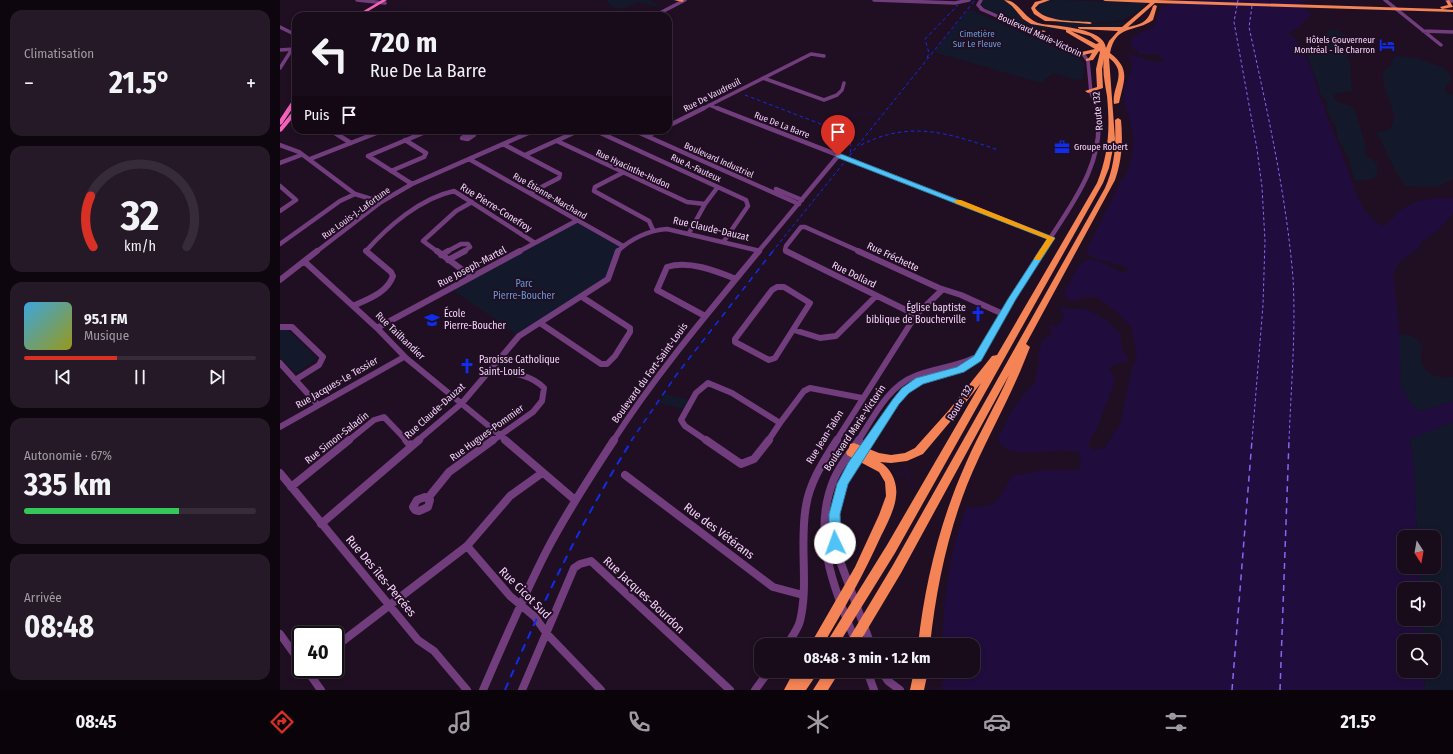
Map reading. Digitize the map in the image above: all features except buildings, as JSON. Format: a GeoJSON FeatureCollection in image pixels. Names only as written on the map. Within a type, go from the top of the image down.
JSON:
{"type":"FeatureCollection","features":[{"type":"Feature","properties":{"kind":"highway"},"geometry":{"type":"LineString","coordinates":[[676,0],[684,0]]}},
{"type":"Feature","properties":{"kind":"highway"},"geometry":{"type":"LineString","coordinates":[[1006,0],[1013,4],[1022,17],[1032,23],[1087,33],[1100,40],[1103,47],[1100,60],[1100,88],[1091,90]]}},
{"type":"Feature","properties":{"kind":"highway"},"geometry":{"type":"LineString","coordinates":[[1048,0],[1038,3],[1034,7],[1034,11],[1116,60],[1122,70],[1113,105]]}},
{"type":"Feature","properties":{"kind":"highway"},"geometry":{"type":"LineString","coordinates":[[1105,0],[1380,8]]}},
{"type":"Feature","properties":{"kind":"highway"},"geometry":{"type":"LineString","coordinates":[[1400,10],[1446,8],[1451,5],[1448,0]]}},
{"type":"Feature","properties":{"kind":"highway"},"geometry":{"type":"LineString","coordinates":[[1019,1],[1019,11]]}},
{"type":"Feature","properties":{"kind":"highway"},"geometry":{"type":"LineString","coordinates":[[1065,29],[1112,28],[1139,25],[1150,20],[1154,12],[1156,1]]}},
{"type":"Feature","properties":{"kind":"highway"},"geometry":{"type":"LineString","coordinates":[[1122,30],[1156,1],[1453,11]]}},
{"type":"Feature","properties":{"kind":"highway","name":"Route 132"},"geometry":{"type":"LineString","coordinates":[[855,638],[897,569],[1112,180],[1117,164],[1120,143],[1113,105],[1107,53],[1112,39],[1156,1]]}},
{"type":"Feature","properties":{"kind":"highway","name":"Route 132"},"geometry":{"type":"LineString","coordinates":[[835,638],[882,564],[1106,170],[1113,140],[1112,70],[1114,47],[1122,34],[1156,1]]}},
{"type":"Feature","properties":{"kind":"highway"},"geometry":{"type":"LineString","coordinates":[[1326,1],[1341,5],[1400,10],[1453,11]]}},
{"type":"Feature","properties":{"kind":"highway"},"geometry":{"type":"LineString","coordinates":[[1122,21],[1140,14]]}},
{"type":"Feature","properties":{"kind":"highway"},"geometry":{"type":"LineString","coordinates":[[1042,17],[1063,21],[1108,23]]}},
{"type":"Feature","properties":{"kind":"highway"},"geometry":{"type":"LineString","coordinates":[[1028,29],[1047,31],[1086,42]]}},
{"type":"Feature","properties":{"kind":"highway"},"geometry":{"type":"LineString","coordinates":[[1065,29],[1096,42],[1099,46],[1091,59],[1088,60]]}},
{"type":"Feature","properties":{"kind":"highway"},"geometry":{"type":"LineString","coordinates":[[1037,34],[1047,31]]}},
{"type":"Feature","properties":{"kind":"highway"},"geometry":{"type":"LineString","coordinates":[[1081,54],[1096,52]]}},
{"type":"Feature","properties":{"kind":"highway"},"geometry":{"type":"LineString","coordinates":[[1100,60],[1113,105]]}},
{"type":"Feature","properties":{"kind":"highway"},"geometry":{"type":"LineString","coordinates":[[925,638],[932,588],[949,518],[974,457],[1014,379],[1031,328]]}},
{"type":"Feature","properties":{"kind":"highway"},"geometry":{"type":"LineString","coordinates":[[857,451],[891,459],[906,457],[919,450],[952,413],[1014,333]]}},
{"type":"Feature","properties":{"kind":"highway"},"geometry":{"type":"LineString","coordinates":[[820,638],[858,571],[890,501],[891,486],[885,472],[857,451]]}},
{"type":"Feature","properties":{"kind":"highway"},"geometry":{"type":"LineString","coordinates":[[791,690],[797,678]]}},
{"type":"Feature","properties":{"kind":"highway"},"geometry":{"type":"LineString","coordinates":[[798,690],[807,678]]}},
{"type":"Feature","properties":{"kind":"highway"},"geometry":{"type":"LineString","coordinates":[[820,690],[828,678]]}},
{"type":"Feature","properties":{"kind":"highway"},"geometry":{"type":"LineString","coordinates":[[917,690],[920,678]]}},
{"type":"Feature","properties":{"kind":"main road"},"geometry":{"type":"LineString","coordinates":[[369,1],[389,0]]}},
{"type":"Feature","properties":{"kind":"main road"},"geometry":{"type":"LineString","coordinates":[[364,12],[383,1]]}},
{"type":"Feature","properties":{"kind":"main road"},"geometry":{"type":"LineString","coordinates":[[368,12],[383,1]]}},
{"type":"Feature","properties":{"kind":"main road"},"geometry":{"type":"LineString","coordinates":[[280,123],[292,105]]}},
{"type":"Feature","properties":{"kind":"main road"},"geometry":{"type":"LineString","coordinates":[[280,130],[292,116]]}},
{"type":"Feature","properties":{"kind":"street"},"geometry":{"type":"LineString","coordinates":[[357,0],[369,1]]}},
{"type":"Feature","properties":{"kind":"street"},"geometry":{"type":"LineString","coordinates":[[662,12],[684,0]]}},
{"type":"Feature","properties":{"kind":"street"},"geometry":{"type":"LineString","coordinates":[[874,0],[955,3],[969,0]]}},
{"type":"Feature","properties":{"kind":"street"},"geometry":{"type":"LineString","coordinates":[[980,0],[978,5],[981,8]]}},
{"type":"Feature","properties":{"kind":"street"},"geometry":{"type":"LineString","coordinates":[[1385,0],[1400,10],[1441,45]]}},
{"type":"Feature","properties":{"kind":"street"},"geometry":{"type":"LineString","coordinates":[[1448,0],[1453,1]]}},
{"type":"Feature","properties":{"kind":"street","name":"Boulevard Marie-Victorin"},"geometry":{"type":"LineString","coordinates":[[981,8],[1037,34]]}},
{"type":"Feature","properties":{"kind":"street","name":"Boulevard Marie-Victorin"},"geometry":{"type":"LineString","coordinates":[[981,8],[987,13],[1081,54],[1088,60],[1091,90]]}},
{"type":"Feature","properties":{"kind":"street"},"geometry":{"type":"LineString","coordinates":[[280,27],[292,33]]}},
{"type":"Feature","properties":{"kind":"street"},"geometry":{"type":"LineString","coordinates":[[1423,31],[1453,32]]}},
{"type":"Feature","properties":{"kind":"street"},"geometry":{"type":"LineString","coordinates":[[280,50],[292,49]]}},
{"type":"Feature","properties":{"kind":"street"},"geometry":{"type":"LineString","coordinates":[[280,68],[292,52]]}},
{"type":"Feature","properties":{"kind":"street","name":"Rue De Vaudreuil"},"geometry":{"type":"LineString","coordinates":[[672,124],[812,54],[824,56]]}},
{"type":"Feature","properties":{"kind":"street","name":"Boulevard Marie-Victorin"},"geometry":{"type":"LineString","coordinates":[[868,638],[843,572],[835,543],[835,514],[843,484],[857,451],[892,392],[903,382],[920,373],[967,361],[984,349],[1003,314],[1080,192],[1090,171],[1099,142],[1099,117],[1091,90],[1086,63],[1081,54]]}},
{"type":"Feature","properties":{"kind":"street"},"geometry":{"type":"LineString","coordinates":[[763,78],[824,100],[832,98],[843,90],[844,83]]}},
{"type":"Feature","properties":{"kind":"street","name":"Rue De La Barre"},"geometry":{"type":"LineString","coordinates":[[709,105],[1051,238]]}},
{"type":"Feature","properties":{"kind":"street"},"geometry":{"type":"LineString","coordinates":[[336,134],[351,144]]}},
{"type":"Feature","properties":{"kind":"street"},"geometry":{"type":"LineString","coordinates":[[310,159],[375,134]]}},
{"type":"Feature","properties":{"kind":"street"},"geometry":{"type":"LineString","coordinates":[[412,184],[368,156],[420,134]]}},
{"type":"Feature","properties":{"kind":"street","name":"Rue Louis-J.-Lafortune"},"geometry":{"type":"LineString","coordinates":[[280,280],[381,202],[412,184],[525,134]]}},
{"type":"Feature","properties":{"kind":"street"},"geometry":{"type":"LineString","coordinates":[[525,155],[572,134]]}},
{"type":"Feature","properties":{"kind":"street","name":"Rue A.-Fauteux"},"geometry":{"type":"LineString","coordinates":[[602,134],[717,188],[746,200],[748,203],[724,241]]}},
{"type":"Feature","properties":{"kind":"street","name":"Boulevard Industriel"},"geometry":{"type":"LineString","coordinates":[[647,134],[801,202]]}},
{"type":"Feature","properties":{"kind":"street"},"geometry":{"type":"LineString","coordinates":[[391,171],[424,157],[426,153],[405,140]]}},
{"type":"Feature","properties":{"kind":"street","name":"Rue Hyacinthe-Hudon"},"geometry":{"type":"LineString","coordinates":[[557,141],[687,202],[705,204]]}},
{"type":"Feature","properties":{"kind":"street"},"geometry":{"type":"LineString","coordinates":[[503,144],[560,176],[530,193]]}},
{"type":"Feature","properties":{"kind":"street"},"geometry":{"type":"LineString","coordinates":[[280,145],[291,148],[310,159],[355,194],[381,202]]}},
{"type":"Feature","properties":{"kind":"street"},"geometry":{"type":"LineString","coordinates":[[280,163],[301,155]]}},
{"type":"Feature","properties":{"kind":"street","name":"Boulevard du Fort-Saint-Louis"},"geometry":{"type":"LineString","coordinates":[[483,690],[520,605],[575,500],[637,404],[705,316],[838,156]]}},
{"type":"Feature","properties":{"kind":"street","name":"Rue Étienne-Marchand"},"geometry":{"type":"LineString","coordinates":[[469,159],[576,221],[623,246]]}},
{"type":"Feature","properties":{"kind":"street"},"geometry":{"type":"LineString","coordinates":[[624,172],[595,187],[594,191],[648,221],[653,230]]}},
{"type":"Feature","properties":{"kind":"street"},"geometry":{"type":"LineString","coordinates":[[280,186],[296,200],[280,211]]}},
{"type":"Feature","properties":{"kind":"street"},"geometry":{"type":"LineString","coordinates":[[690,233],[705,204],[717,188]]}},
{"type":"Feature","properties":{"kind":"street","name":"Rue Pierre-Conefroy"},"geometry":{"type":"LineString","coordinates":[[353,306],[384,290],[394,276],[366,251],[369,247],[414,210],[438,195],[454,191],[535,243]]}},
{"type":"Feature","properties":{"kind":"street"},"geometry":{"type":"LineString","coordinates":[[280,244],[340,201],[355,194]]}},
{"type":"Feature","properties":{"kind":"street"},"geometry":{"type":"LineString","coordinates":[[472,202],[456,211],[423,241],[472,277]]}},
{"type":"Feature","properties":{"kind":"street","name":"Rue Joseph-Martel"},"geometry":{"type":"LineString","coordinates":[[377,328],[576,221]]}},
{"type":"Feature","properties":{"kind":"street","name":"Rue Fréchette"},"geometry":{"type":"LineString","coordinates":[[785,250],[800,229],[805,227],[942,290],[961,295],[1003,314]]}},
{"type":"Feature","properties":{"kind":"street","name":"Rue Claude-Dauzat"},"geometry":{"type":"LineString","coordinates":[[321,524],[462,403],[519,336],[582,298],[608,279],[616,253],[623,246],[653,230],[668,229],[724,241],[760,251]]}},
{"type":"Feature","properties":{"kind":"street"},"geometry":{"type":"LineString","coordinates":[[441,255],[461,244],[468,244],[470,247],[468,250],[448,260]]}},
{"type":"Feature","properties":{"kind":"street","name":"Rue Dollard"},"geometry":{"type":"LineString","coordinates":[[785,250],[916,315]]}},
{"type":"Feature","properties":{"kind":"street","name":"Rue Tailhandier"},"geometry":{"type":"LineString","coordinates":[[305,262],[377,328],[404,356],[462,403],[575,500]]}},
{"type":"Feature","properties":{"kind":"street"},"geometry":{"type":"LineString","coordinates":[[705,316],[658,290],[657,288],[666,267],[677,263],[724,274],[736,279]]}},
{"type":"Feature","properties":{"kind":"street"},"geometry":{"type":"LineString","coordinates":[[777,287],[784,288],[810,303],[794,330],[775,358],[769,360],[735,342],[735,339],[772,290],[777,287]]}},
{"type":"Feature","properties":{"kind":"street","name":"Rue Jean-Talon"},"geometry":{"type":"LineString","coordinates":[[791,638],[800,622],[803,595],[803,535],[806,505],[815,475],[862,398],[916,315],[942,290]]}},
{"type":"Feature","properties":{"kind":"street"},"geometry":{"type":"LineString","coordinates":[[794,330],[824,339],[830,339],[836,336],[876,296]]}},
{"type":"Feature","properties":{"kind":"street"},"geometry":{"type":"LineString","coordinates":[[540,323],[601,364],[607,364],[615,356],[630,332],[630,328],[582,298]]}},
{"type":"Feature","properties":{"kind":"street"},"geometry":{"type":"LineString","coordinates":[[280,327],[292,327],[323,357],[319,365],[295,380]]}},
{"type":"Feature","properties":{"kind":"street","name":"Rue Jacques-Le Tessier"},"geometry":{"type":"LineString","coordinates":[[280,427],[404,356]]}},
{"type":"Feature","properties":{"kind":"street"},"geometry":{"type":"LineString","coordinates":[[280,364],[318,405]]}},
{"type":"Feature","properties":{"kind":"street","name":"Rue Hugues-Pommier"},"geometry":{"type":"LineString","coordinates":[[428,498],[449,472],[533,412],[542,401],[544,388],[540,382],[533,378],[490,370]]}},
{"type":"Feature","properties":{"kind":"street"},"geometry":{"type":"LineString","coordinates":[[780,423],[714,384],[707,383],[701,387],[681,420],[685,426],[741,464],[748,463],[755,459],[804,392],[810,388],[862,398]]}},
{"type":"Feature","properties":{"kind":"street","name":"Rue Simon-Saladin"},"geometry":{"type":"LineString","coordinates":[[291,487],[374,420],[380,417],[384,417],[411,446]]}},
{"type":"Feature","properties":{"kind":"street","name":"Boulevard Marie-Victorin"},"geometry":{"type":"LineString","coordinates":[[854,638],[835,586],[823,537],[824,515],[828,494],[834,479],[857,451]]}},
{"type":"Feature","properties":{"kind":"street","name":"Rue Des îles-Percées"},"geometry":{"type":"LineString","coordinates":[[280,473],[321,524],[390,604],[418,640],[434,651],[467,690]]}},
{"type":"Feature","properties":{"kind":"street"},"geometry":{"type":"LineString","coordinates":[[344,640],[467,546],[510,496],[542,473]]}},
{"type":"Feature","properties":{"kind":"street","name":"Rue des Vétérans"},"geometry":{"type":"LineString","coordinates":[[625,475],[773,587],[803,595]]}},
{"type":"Feature","properties":{"kind":"street","name":"Rue Cicot Sud"},"geometry":{"type":"LineString","coordinates":[[467,546],[492,577],[520,605],[542,623],[547,634],[601,690]]}},
{"type":"Feature","properties":{"kind":"street","name":"Rue Jacques-Bourdon"},"geometry":{"type":"LineString","coordinates":[[547,634],[574,568],[580,564],[591,561],[730,690]]}},
{"type":"Feature","properties":{"kind":"street"},"geometry":{"type":"LineString","coordinates":[[280,634],[292,650]]}},
{"type":"Feature","properties":{"kind":"street"},"geometry":{"type":"LineString","coordinates":[[522,690],[547,634]]}},
{"type":"Feature","properties":{"kind":"street"},"geometry":{"type":"LineString","coordinates":[[312,678],[321,690]]}},
{"type":"Feature","properties":{"kind":"street"},"geometry":{"type":"LineString","coordinates":[[755,690],[764,678]]}},
{"type":"Feature","properties":{"kind":"street"},"geometry":{"type":"LineString","coordinates":[[870,678],[874,690]]}},
{"type":"Feature","properties":{"kind":"street"},"geometry":{"type":"LineString","coordinates":[[886,678],[900,690]]}},
{"type":"Feature","properties":{"kind":"green space"},"geometry":{"type":"Polygon","coordinates":[[[605,0],[649,0],[660,6],[658,7],[639,2],[621,9],[613,7],[605,0]]]}},
{"type":"Feature","properties":{"kind":"green space"},"geometry":{"type":"Polygon","coordinates":[[[984,0],[1003,0],[1010,4],[1023,20],[1036,25],[1064,31],[1025,27],[983,7],[981,3],[984,0]]]}},
{"type":"Feature","properties":{"kind":"green space"},"geometry":{"type":"Polygon","coordinates":[[[1057,0],[1148,3],[1124,19],[1092,23],[1065,21],[1053,18],[1043,14],[1037,9],[1040,4],[1057,0]]]}},
{"type":"Feature","properties":{"kind":"green space","name":"Cimetière Sur Le Fleuve"},"geometry":{"type":"Polygon","coordinates":[[[969,9],[1078,58],[1084,64],[1083,79],[1077,80],[1053,73],[1041,83],[934,52],[969,9]]]}},
{"type":"Feature","properties":{"kind":"green space"},"geometry":{"type":"Polygon","coordinates":[[[1049,20],[1100,24],[1128,21],[1120,27],[1078,28],[1066,27],[1049,20]]]}},
{"type":"Feature","properties":{"kind":"green space"},"geometry":{"type":"Polygon","coordinates":[[[1337,30],[1346,35],[1339,39],[1338,43],[1346,49],[1350,64],[1352,91],[1333,94],[1337,102],[1354,107],[1366,147],[1364,153],[1377,164],[1378,174],[1372,179],[1355,181],[1348,157],[1338,139],[1335,124],[1330,121],[1332,119],[1326,109],[1327,103],[1320,93],[1318,83],[1304,46],[1322,53],[1326,50],[1327,32],[1337,30]]]}},
{"type":"Feature","properties":{"kind":"green space"},"geometry":{"type":"Polygon","coordinates":[[[1396,56],[1417,58],[1446,69],[1452,78],[1444,90],[1453,95],[1453,179],[1437,187],[1406,186],[1399,178],[1377,133],[1390,129],[1395,117],[1383,82],[1383,71],[1392,64],[1391,60],[1396,56]]]}},
{"type":"Feature","properties":{"kind":"green space","name":"Parc Pierre-Boucher"},"geometry":{"type":"Polygon","coordinates":[[[576,221],[623,246],[608,279],[519,336],[451,289],[576,221]]]}},
{"type":"Feature","properties":{"kind":"green space"},"geometry":{"type":"Polygon","coordinates":[[[287,329],[317,358],[296,373],[280,358],[280,330],[287,329]]]}},
{"type":"Feature","properties":{"kind":"green space"},"geometry":{"type":"Polygon","coordinates":[[[1399,334],[1412,336],[1419,341],[1422,347],[1421,359],[1423,365],[1429,373],[1438,377],[1453,377],[1453,401],[1423,411],[1418,410],[1411,404],[1401,387],[1399,334]]]}},
{"type":"Feature","properties":{"kind":"green space"},"geometry":{"type":"Polygon","coordinates":[[[665,394],[689,400],[683,409],[660,403],[665,394]]]}},
{"type":"Feature","properties":{"kind":"green space"},"geometry":{"type":"Polygon","coordinates":[[[1453,422],[1453,690],[1425,690],[1424,678],[1441,678],[1441,634],[1423,634],[1422,626],[1441,626],[1441,582],[1420,582],[1419,574],[1441,574],[1441,530],[1417,530],[1414,470],[1410,439],[1453,422]]]}},
{"type":"Feature","properties":{"kind":"shaded area"},"geometry":{"type":"Polygon","coordinates":[[[1171,0],[1317,0],[1298,3],[1312,14],[1297,29],[1288,33],[1303,49],[1356,193],[1364,210],[1376,222],[1383,226],[1404,208],[1417,202],[1438,198],[1453,198],[1453,213],[1431,236],[1422,241],[1419,248],[1399,262],[1393,274],[1399,325],[1401,387],[1411,404],[1418,410],[1423,411],[1453,401],[1453,422],[1410,439],[1414,470],[1417,530],[1397,530],[1397,574],[1419,574],[1420,582],[1397,582],[1397,626],[1422,626],[1423,634],[1397,634],[1397,678],[1424,678],[1425,690],[942,690],[943,678],[980,678],[980,638],[943,638],[946,594],[952,556],[961,521],[967,507],[979,507],[993,504],[1014,475],[1048,470],[1076,470],[1081,468],[1080,452],[1014,451],[1007,449],[1002,445],[998,438],[1015,405],[1034,383],[1039,364],[1038,356],[1041,345],[1045,338],[1052,333],[1047,327],[1052,325],[1056,328],[1065,314],[1059,309],[1063,306],[1071,309],[1088,310],[1114,327],[1120,335],[1122,350],[1128,358],[1126,362],[1117,363],[1109,368],[1114,377],[1114,384],[1097,428],[1089,442],[1089,447],[1095,450],[1105,448],[1121,421],[1132,367],[1137,359],[1132,328],[1118,313],[1097,297],[1086,297],[1074,301],[1067,299],[1064,293],[1079,265],[1084,261],[1095,260],[1102,262],[1124,273],[1129,270],[1120,265],[1095,258],[1086,251],[1132,159],[1133,134],[1124,98],[1124,91],[1132,70],[1131,60],[1127,55],[1137,56],[1155,62],[1165,61],[1157,54],[1138,54],[1137,50],[1133,49],[1130,42],[1138,34],[1153,28],[1162,6],[1171,5],[1171,0]]]}},
{"type":"Feature","properties":{"kind":"waterway"},"geometry":{"type":"LineString","coordinates":[[820,122],[841,115],[879,113]]}},
{"type":"Feature","properties":{"kind":"waterway"},"geometry":{"type":"LineString","coordinates":[[796,138],[816,125]]}},
{"type":"Feature","properties":{"kind":"waterway"},"geometry":{"type":"LineString","coordinates":[[751,174],[793,140]]}},
{"type":"Feature","properties":{"kind":"waterway"},"geometry":{"type":"LineString","coordinates":[[905,466],[913,486]]}},
{"type":"Feature","properties":{"kind":"waterway"},"geometry":{"type":"LineString","coordinates":[[898,474],[905,472]]}},
{"type":"Feature","properties":{"kind":"ferry route"},"geometry":{"type":"LineString","coordinates":[[1238,0],[1234,22],[1257,149],[1262,187],[1265,241],[1263,305],[1252,441]]}},
{"type":"Feature","properties":{"kind":"ferry route"},"geometry":{"type":"LineString","coordinates":[[1252,6],[1249,27],[1281,183],[1293,278],[1294,339],[1289,441]]}},
{"type":"Feature","properties":{"kind":"ferry route"},"geometry":{"type":"LineString","coordinates":[[1232,690],[1252,440]]}},
{"type":"Feature","properties":{"kind":"ferry route"},"geometry":{"type":"LineString","coordinates":[[1280,690],[1289,440]]}},
{"type":"Feature","properties":{"kind":"railway"},"geometry":{"type":"LineString","coordinates":[[772,252],[975,0]]}},
{"type":"Feature","properties":{"kind":"railway"},"geometry":{"type":"LineString","coordinates":[[927,58],[929,53],[925,39],[958,5]]}},
{"type":"Feature","properties":{"kind":"railway"},"geometry":{"type":"LineString","coordinates":[[745,95],[839,131],[850,143],[850,154]]}},
{"type":"Feature","properties":{"kind":"railway"},"geometry":{"type":"LineString","coordinates":[[861,145],[879,137],[913,131],[946,134],[998,150]]}},
{"type":"Feature","properties":{"kind":"railway"},"geometry":{"type":"LineString","coordinates":[[631,441],[677,374],[773,251]]}},
{"type":"Feature","properties":{"kind":"railway"},"geometry":{"type":"LineString","coordinates":[[505,690],[533,626],[564,563],[596,501],[632,440]]}},
{"type":"Feature","properties":{"kind":"slow traffic"},"geometry":{"type":"LineString","coordinates":[[958,202],[1051,238],[1038,259]]}},
{"type":"Feature","properties":{"kind":"place","name":"Hôtels Gouverneur Montréal - Île Charron"},"geometry":{"type":"Point","coordinates":[1387,45]}},
{"type":"Feature","properties":{"kind":"place","name":"Groupe Robert"},"geometry":{"type":"Point","coordinates":[1062,147]}},
{"type":"Feature","properties":{"kind":"place","name":"Église baptiste biblique de Boucherville"},"geometry":{"type":"Point","coordinates":[978,314]}},
{"type":"Feature","properties":{"kind":"place","name":"École Pierre-Boucher"},"geometry":{"type":"Point","coordinates":[432,320]}},
{"type":"Feature","properties":{"kind":"place","name":"Paroisse Catholique Saint-Louis"},"geometry":{"type":"Point","coordinates":[467,366]}},
{"type":"Feature","properties":{"kind":"route"},"geometry":{"type":"LineString","coordinates":[[835,543],[834,531],[836,507],[846,476],[896,401],[910,386],[929,377],[960,370],[978,359],[1012,299],[1051,238],[838,156]]}}]}
